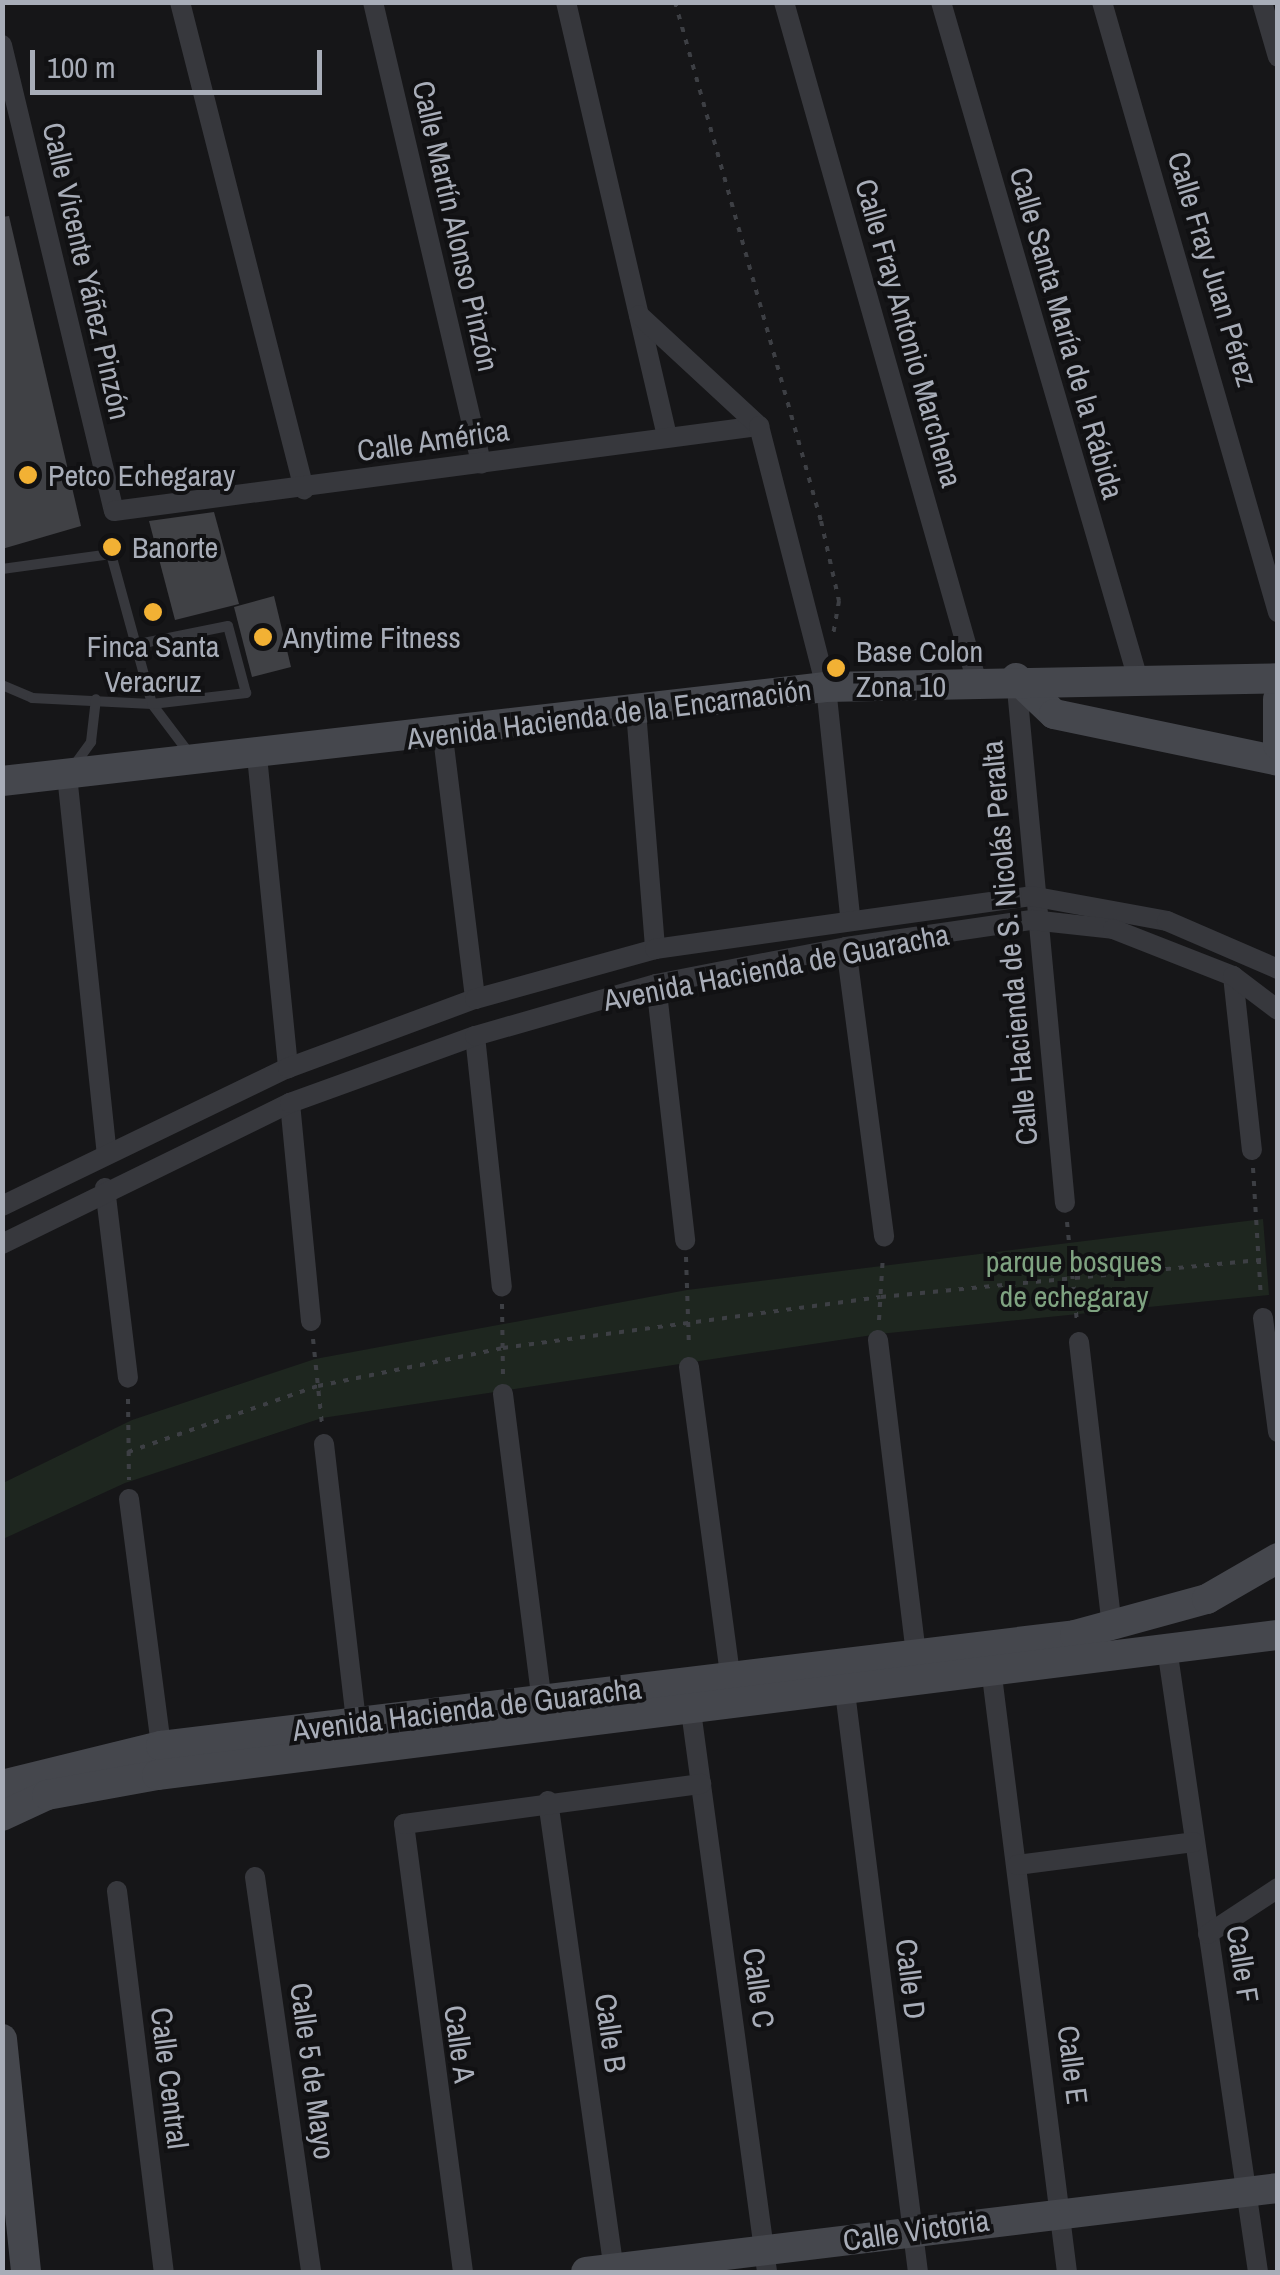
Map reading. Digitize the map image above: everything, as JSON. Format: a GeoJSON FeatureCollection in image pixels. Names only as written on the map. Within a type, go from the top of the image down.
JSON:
{"type":"FeatureCollection","features":[{"type":"Feature","properties":{"kind":"main road","name":"Avenida Hacienda de la Encarnación"},"geometry":{"type":"LineString","coordinates":[[2,782],[443,737],[636,711],[823,674],[976,680],[1278,678]]}},
{"type":"Feature","properties":{"kind":"main road"},"geometry":{"type":"LineString","coordinates":[[1016,678],[1054,714],[1278,761]]}},
{"type":"Feature","properties":{"kind":"main road"},"geometry":{"type":"LineString","coordinates":[[1278,699],[1278,745]]}},
{"type":"Feature","properties":{"kind":"main road","name":"Avenida Hacienda de Guaracha"},"geometry":{"type":"LineString","coordinates":[[2,1816],[46,1795],[542,1701],[732,1692],[845,1692],[992,1676],[1077,1650],[1112,1627],[1207,1599],[1278,1558]]}},
{"type":"Feature","properties":{"kind":"main road"},"geometry":{"type":"LineString","coordinates":[[1207,1599],[1217,1649]]}},
{"type":"Feature","properties":{"kind":"main road","name":"Avenida Hacienda de Guaracha"},"geometry":{"type":"LineString","coordinates":[[2,1784],[161,1746],[691,1711],[732,1692],[916,1655],[1077,1650],[1168,1655],[1278,1635]]}},
{"type":"Feature","properties":{"kind":"main road"},"geometry":{"type":"LineString","coordinates":[[2,2040],[26,2272]]}},
{"type":"Feature","properties":{"kind":"main road","name":"Calle Victoria"},"geometry":{"type":"LineString","coordinates":[[604,2271],[765,2262],[912,2230],[1278,2188]]}},
{"type":"Feature","properties":{"kind":"street"},"geometry":{"type":"LineString","coordinates":[[180,2],[304,488]]}},
{"type":"Feature","properties":{"kind":"street","name":"Calle Martín Alonso Pinzón"},"geometry":{"type":"LineString","coordinates":[[373,2],[481,464]]}},
{"type":"Feature","properties":{"kind":"street"},"geometry":{"type":"LineString","coordinates":[[566,2],[667,436]]}},
{"type":"Feature","properties":{"kind":"street","name":"Calle Fray Antonio Marchena"},"geometry":{"type":"LineString","coordinates":[[784,2],[976,680]]}},
{"type":"Feature","properties":{"kind":"street","name":"Calle Santa María de la Rábida"},"geometry":{"type":"LineString","coordinates":[[941,2],[1138,679]]}},
{"type":"Feature","properties":{"kind":"street","name":"Calle Fray Juan Pérez"},"geometry":{"type":"LineString","coordinates":[[1102,2],[1278,612]]}},
{"type":"Feature","properties":{"kind":"street"},"geometry":{"type":"LineString","coordinates":[[1262,2],[1278,56]]}},
{"type":"Feature","properties":{"kind":"street","name":"Calle Vicente Yáñez Pinzón"},"geometry":{"type":"LineString","coordinates":[[2,45],[114,511]]}},
{"type":"Feature","properties":{"kind":"street"},"geometry":{"type":"LineString","coordinates":[[639,315],[760,426],[823,674],[850,915]]}},
{"type":"Feature","properties":{"kind":"street","name":"Calle América"},"geometry":{"type":"LineString","coordinates":[[114,511],[760,426]]}},
{"type":"Feature","properties":{"kind":"street","name":"Calle Hacienda de S. Nicolás Peralta"},"geometry":{"type":"LineString","coordinates":[[1016,678],[1032,920],[1065,1203]]}},
{"type":"Feature","properties":{"kind":"street"},"geometry":{"type":"LineString","coordinates":[[636,711],[656,949]]}},
{"type":"Feature","properties":{"kind":"street"},"geometry":{"type":"LineString","coordinates":[[443,737],[474,999]]}},
{"type":"Feature","properties":{"kind":"street"},"geometry":{"type":"LineString","coordinates":[[256,756],[288,1068]]}},
{"type":"Feature","properties":{"kind":"street"},"geometry":{"type":"LineString","coordinates":[[67,775],[106,1148]]}},
{"type":"Feature","properties":{"kind":"street","name":"Avenida Hacienda de Guaracha"},"geometry":{"type":"LineString","coordinates":[[2,1206],[106,1148],[288,1068],[474,999],[656,949],[850,915],[1030,896],[1168,920],[1278,969]]}},
{"type":"Feature","properties":{"kind":"street","name":"Avenida Hacienda de Guaracha"},"geometry":{"type":"LineString","coordinates":[[2,1244],[105,1188],[290,1103],[476,1036],[656,984],[846,947],[1032,920],[1113,929],[1233,976],[1278,1010]]}},
{"type":"Feature","properties":{"kind":"street"},"geometry":{"type":"LineString","coordinates":[[846,947],[884,1238]]}},
{"type":"Feature","properties":{"kind":"street"},"geometry":{"type":"LineString","coordinates":[[612,961],[602,973],[614,996]]}},
{"type":"Feature","properties":{"kind":"street"},"geometry":{"type":"LineString","coordinates":[[1233,976],[1252,1150]]}},
{"type":"Feature","properties":{"kind":"street"},"geometry":{"type":"LineString","coordinates":[[656,984],[685,1240]]}},
{"type":"Feature","properties":{"kind":"street"},"geometry":{"type":"LineString","coordinates":[[511,990],[522,1010],[514,1025]]}},
{"type":"Feature","properties":{"kind":"street"},"geometry":{"type":"LineString","coordinates":[[476,1036],[502,1287]]}},
{"type":"Feature","properties":{"kind":"street"},"geometry":{"type":"LineString","coordinates":[[290,1103],[312,1321]]}},
{"type":"Feature","properties":{"kind":"street"},"geometry":{"type":"LineString","coordinates":[[159,1125],[173,1156]]}},
{"type":"Feature","properties":{"kind":"street"},"geometry":{"type":"LineString","coordinates":[[105,1188],[128,1378]]}},
{"type":"Feature","properties":{"kind":"street"},"geometry":{"type":"LineString","coordinates":[[1262,1318],[1278,1432]]}},
{"type":"Feature","properties":{"kind":"street"},"geometry":{"type":"LineString","coordinates":[[878,1340],[916,1655]]}},
{"type":"Feature","properties":{"kind":"street"},"geometry":{"type":"LineString","coordinates":[[1079,1342],[1112,1627]]}},
{"type":"Feature","properties":{"kind":"street"},"geometry":{"type":"LineString","coordinates":[[689,1367],[732,1692]]}},
{"type":"Feature","properties":{"kind":"street"},"geometry":{"type":"LineString","coordinates":[[503,1394],[542,1701]]}},
{"type":"Feature","properties":{"kind":"street"},"geometry":{"type":"LineString","coordinates":[[324,1444],[357,1734]]}},
{"type":"Feature","properties":{"kind":"street"},"geometry":{"type":"LineString","coordinates":[[129,1499],[161,1746]]}},
{"type":"Feature","properties":{"kind":"street","name":"Calle F"},"geometry":{"type":"LineString","coordinates":[[1168,1655],[1258,2272]]}},
{"type":"Feature","properties":{"kind":"street","name":"Calle E"},"geometry":{"type":"LineString","coordinates":[[992,1676],[1067,2272]]}},
{"type":"Feature","properties":{"kind":"street","name":"Calle D"},"geometry":{"type":"LineString","coordinates":[[845,1692],[918,2272]]}},
{"type":"Feature","properties":{"kind":"street","name":"Calle C"},"geometry":{"type":"LineString","coordinates":[[691,1711],[765,2262]]}},
{"type":"Feature","properties":{"kind":"street"},"geometry":{"type":"LineString","coordinates":[[548,1801],[702,1784]]}},
{"type":"Feature","properties":{"kind":"street","name":"Calle A"},"geometry":{"type":"LineString","coordinates":[[463,2272],[404,1824],[548,1801]]}},
{"type":"Feature","properties":{"kind":"street","name":"Calle B"},"geometry":{"type":"LineString","coordinates":[[548,1801],[604,2271]]}},
{"type":"Feature","properties":{"kind":"street"},"geometry":{"type":"LineString","coordinates":[[1017,1865],[1194,1842]]}},
{"type":"Feature","properties":{"kind":"street","name":"Calle 5 de Mayo"},"geometry":{"type":"LineString","coordinates":[[254,1877],[312,2272]]}},
{"type":"Feature","properties":{"kind":"street"},"geometry":{"type":"LineString","coordinates":[[1208,1934],[1278,1888]]}},
{"type":"Feature","properties":{"kind":"street","name":"Calle Central"},"geometry":{"type":"LineString","coordinates":[[117,1891],[164,2272]]}},
{"type":"Feature","properties":{"kind":"lane"},"geometry":{"type":"LineString","coordinates":[[5,568],[103,549],[118,562],[152,704],[195,762]]}},
{"type":"Feature","properties":{"kind":"lane"},"geometry":{"type":"LineString","coordinates":[[2,685],[32,698],[152,704],[246,693],[228,626],[139,644]]}},
{"type":"Feature","properties":{"kind":"lane"},"geometry":{"type":"LineString","coordinates":[[67,775],[91,742],[96,699]]}},
{"type":"Feature","properties":{"kind":"path"},"geometry":{"type":"LineString","coordinates":[[675,2],[822,521],[839,620],[823,674]]}},
{"type":"Feature","properties":{"kind":"path"},"geometry":{"type":"LineString","coordinates":[[1252,1150],[1262,1318]]}},
{"type":"Feature","properties":{"kind":"path"},"geometry":{"type":"LineString","coordinates":[[1065,1203],[1079,1342]]}},
{"type":"Feature","properties":{"kind":"path"},"geometry":{"type":"LineString","coordinates":[[878,1340],[884,1238]]}},
{"type":"Feature","properties":{"kind":"path"},"geometry":{"type":"LineString","coordinates":[[685,1240],[689,1367]]}},
{"type":"Feature","properties":{"kind":"path"},"geometry":{"type":"LineString","coordinates":[[128,1452],[318,1386],[503,1348],[881,1296],[1266,1259]]}},
{"type":"Feature","properties":{"kind":"path"},"geometry":{"type":"LineString","coordinates":[[502,1287],[503,1394]]}},
{"type":"Feature","properties":{"kind":"path"},"geometry":{"type":"LineString","coordinates":[[312,1321],[324,1444]]}},
{"type":"Feature","properties":{"kind":"path"},"geometry":{"type":"LineString","coordinates":[[128,1378],[129,1499]]}},
{"type":"Feature","properties":{"kind":"green space","name":"parque bosques de echegaray"},"geometry":{"type":"Polygon","coordinates":[[[1263,1219],[1269,1295],[879,1334],[322,1418],[125,1483],[3,1539],[3,1483],[132,1420],[315,1359],[687,1290],[1263,1219]]]}},
{"type":"Feature","properties":{"kind":"building"},"geometry":{"type":"Polygon","coordinates":[[[9,216],[81,526],[2,549],[2,217],[9,216]]]}},
{"type":"Feature","properties":{"kind":"building"},"geometry":{"type":"Polygon","coordinates":[[[214,512],[239,604],[175,620],[149,521],[214,512]]]}},
{"type":"Feature","properties":{"kind":"building","name":"Anytime Fitness"},"geometry":{"type":"Polygon","coordinates":[[[274,596],[291,667],[252,677],[234,607],[274,596]]]}},
{"type":"Feature","properties":{"kind":"place","name":"Petco Echegaray"},"geometry":{"type":"Point","coordinates":[28,475]}},
{"type":"Feature","properties":{"kind":"place","name":"Banorte"},"geometry":{"type":"Point","coordinates":[112,547]}},
{"type":"Feature","properties":{"kind":"place","name":"Finca Santa Veracruz"},"geometry":{"type":"Point","coordinates":[153,612]}},
{"type":"Feature","properties":{"kind":"place","name":"Anytime Fitness"},"geometry":{"type":"Point","coordinates":[263,637]}},
{"type":"Feature","properties":{"kind":"place","name":"Base Colon Zona 10"},"geometry":{"type":"Point","coordinates":[836,668]}}]}
